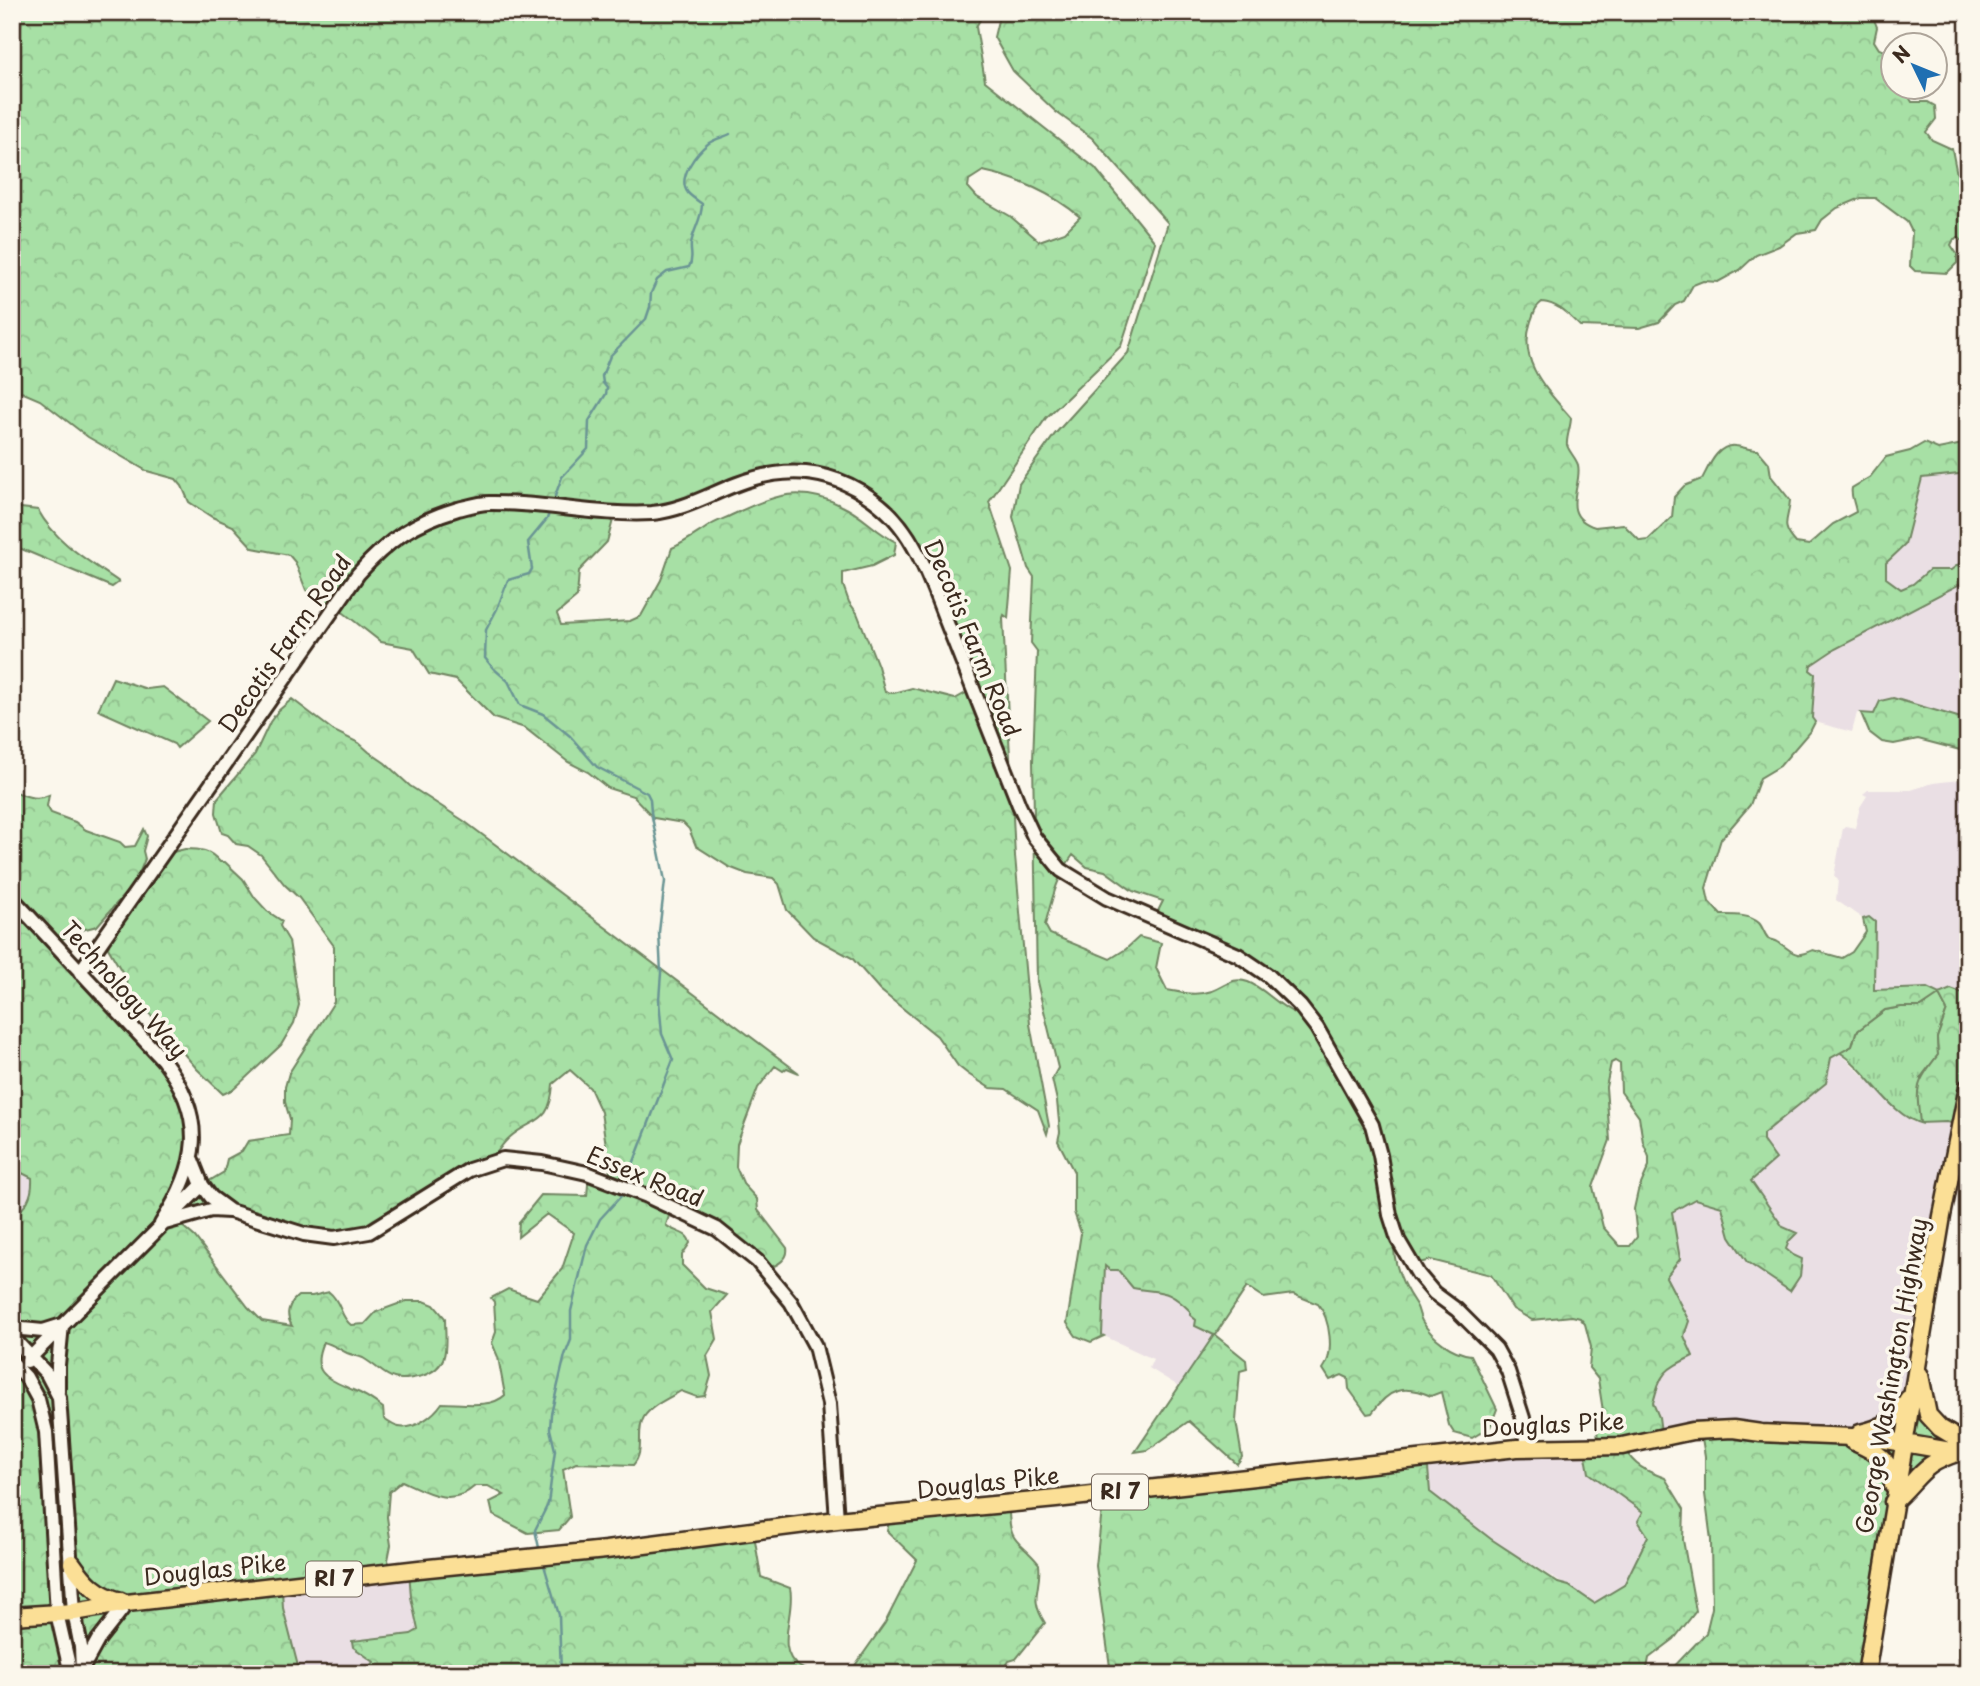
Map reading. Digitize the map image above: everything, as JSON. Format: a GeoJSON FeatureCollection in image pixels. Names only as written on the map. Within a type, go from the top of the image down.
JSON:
{"type":"FeatureCollection","features":[{"type":"Feature","properties":{"kind":"main road","name":"George Washington Highway"},"geometry":{"type":"LineString","coordinates":[[1866,1674],[1942,1216],[1968,1087]]}},
{"type":"Feature","properties":{"kind":"main road"},"geometry":{"type":"LineString","coordinates":[[1837,1435],[1862,1433],[1889,1423],[1905,1405],[1913,1389],[1917,1370]]}},
{"type":"Feature","properties":{"kind":"main road"},"geometry":{"type":"LineString","coordinates":[[1917,1370],[1922,1378],[1928,1415],[1965,1450]]}},
{"type":"Feature","properties":{"kind":"main road","name":"Douglas Pike"},"geometry":{"type":"LineString","coordinates":[[12,1616],[74,1612],[127,1602],[544,1556],[837,1520],[1056,1499],[1527,1447],[1622,1446],[1692,1431],[1733,1429],[1761,1433],[1837,1435],[1965,1450]]}},
{"type":"Feature","properties":{"kind":"main road"},"geometry":{"type":"LineString","coordinates":[[1837,1435],[1868,1447],[1885,1459],[1891,1471],[1894,1502]]}},
{"type":"Feature","properties":{"kind":"main road"},"geometry":{"type":"LineString","coordinates":[[1894,1502],[1924,1468],[1965,1450]]}},
{"type":"Feature","properties":{"kind":"main road"},"geometry":{"type":"LineString","coordinates":[[72,1563],[87,1584],[105,1597],[127,1602]]}},
{"type":"Feature","properties":{"kind":"street","name":"Decotis Farm Road"},"geometry":{"type":"LineString","coordinates":[[80,972],[358,574],[372,558],[409,528],[443,514],[487,502],[653,513],[682,508],[765,474],[792,471],[817,474],[841,482],[882,506],[917,551],[1019,805],[1034,837],[1061,870],[1107,898],[1238,955],[1269,976],[1300,1006],[1317,1028],[1372,1125],[1390,1215],[1398,1240],[1418,1275],[1434,1293],[1458,1310],[1496,1349],[1508,1370],[1523,1418],[1527,1447]]}},
{"type":"Feature","properties":{"kind":"street","name":"Technology Way"},"geometry":{"type":"LineString","coordinates":[[12,898],[170,1069],[189,1115],[192,1160]]}},
{"type":"Feature","properties":{"kind":"street","name":"Essex Road"},"geometry":{"type":"LineString","coordinates":[[192,1160],[202,1185],[230,1211],[304,1234],[334,1238],[369,1232],[469,1170],[503,1159],[542,1163],[587,1173],[648,1196],[718,1229],[757,1261],[791,1301],[815,1346],[829,1404],[837,1520]]}},
{"type":"Feature","properties":{"kind":"street"},"geometry":{"type":"LineString","coordinates":[[161,1224],[182,1190],[192,1160]]}},
{"type":"Feature","properties":{"kind":"street"},"geometry":{"type":"LineString","coordinates":[[78,1672],[57,1613],[46,1432],[37,1399],[26,1377],[16,1365],[32,1356],[202,1185]]}},
{"type":"Feature","properties":{"kind":"street"},"geometry":{"type":"LineString","coordinates":[[161,1224],[211,1210],[230,1211]]}},
{"type":"Feature","properties":{"kind":"street"},"geometry":{"type":"LineString","coordinates":[[12,1328],[43,1331],[62,1325]]}},
{"type":"Feature","properties":{"kind":"street"},"geometry":{"type":"LineString","coordinates":[[62,1325],[58,1365],[59,1397],[74,1612],[81,1647],[78,1672]]}},
{"type":"Feature","properties":{"kind":"street"},"geometry":{"type":"LineString","coordinates":[[12,1336],[47,1374],[59,1397]]}},
{"type":"Feature","properties":{"kind":"street"},"geometry":{"type":"LineString","coordinates":[[78,1672],[127,1602]]}},
{"type":"Feature","properties":{"kind":"shaded area"},"geometry":{"type":"Polygon","coordinates":[[[1968,473],[1968,557],[1951,570],[1929,570],[1913,585],[1901,589],[1886,578],[1886,563],[1905,545],[1922,477],[1968,473]]]}},
{"type":"Feature","properties":{"kind":"shaded area"},"geometry":{"type":"Polygon","coordinates":[[[1968,580],[1968,720],[1893,698],[1874,714],[1857,713],[1852,732],[1815,722],[1812,718],[1810,670],[1815,660],[1824,658],[1835,649],[1968,580]]]}},
{"type":"Feature","properties":{"kind":"shaded area"},"geometry":{"type":"Polygon","coordinates":[[[1959,780],[1968,782],[1968,995],[1951,989],[1939,994],[1874,990],[1869,917],[1863,919],[1836,900],[1838,880],[1834,876],[1843,828],[1855,828],[1860,807],[1867,796],[1863,794],[1868,790],[1911,790],[1933,783],[1959,780]]]}},
{"type":"Feature","properties":{"kind":"shaded area"},"geometry":{"type":"Polygon","coordinates":[[[1839,1052],[1913,1122],[1962,1125],[1907,1442],[1754,1433],[1664,1441],[1653,1403],[1657,1386],[1689,1321],[1666,1276],[1680,1259],[1672,1212],[1695,1199],[1722,1207],[1730,1236],[1790,1291],[1800,1276],[1793,1256],[1786,1250],[1789,1241],[1796,1234],[1783,1227],[1750,1180],[1763,1134],[1826,1083],[1831,1058],[1839,1052]]]}},
{"type":"Feature","properties":{"kind":"shaded area"},"geometry":{"type":"Polygon","coordinates":[[[12,1168],[33,1178],[33,1183],[27,1206],[12,1218],[12,1168]]]}},
{"type":"Feature","properties":{"kind":"shaded area"},"geometry":{"type":"Polygon","coordinates":[[[1104,1265],[1118,1270],[1144,1290],[1159,1290],[1176,1297],[1196,1320],[1195,1326],[1214,1335],[1180,1387],[1149,1368],[1153,1359],[1102,1335],[1104,1265]]]}},
{"type":"Feature","properties":{"kind":"shaded area"},"geometry":{"type":"Polygon","coordinates":[[[1583,1450],[1589,1473],[1643,1512],[1648,1536],[1624,1585],[1594,1603],[1491,1539],[1430,1492],[1428,1468],[1425,1467],[1447,1463],[1583,1450]]]}},
{"type":"Feature","properties":{"kind":"shaded area"},"geometry":{"type":"Polygon","coordinates":[[[409,1570],[418,1630],[353,1647],[374,1662],[365,1674],[300,1674],[283,1608],[282,1588],[409,1570]]]}},
{"type":"Feature","properties":{"kind":"green space"},"geometry":{"type":"Polygon","coordinates":[[[12,12],[984,12],[976,27],[985,81],[1095,168],[1155,242],[1121,346],[1046,418],[989,502],[1012,571],[1008,618],[1004,615],[1003,618],[1015,856],[1030,1024],[1049,1126],[1047,1134],[1038,1110],[1006,1089],[990,1088],[968,1074],[958,1066],[937,1036],[880,990],[852,958],[813,937],[787,910],[779,884],[773,878],[747,874],[729,867],[696,846],[689,829],[683,823],[654,818],[633,796],[608,788],[588,772],[568,762],[525,728],[494,718],[456,680],[429,674],[413,648],[381,642],[344,613],[314,598],[306,590],[295,562],[289,555],[253,548],[233,526],[212,517],[189,502],[176,479],[147,471],[88,437],[40,400],[12,388],[12,12]],[[983,171],[969,180],[968,187],[977,197],[1010,216],[1039,241],[1065,232],[1080,217],[1059,201],[1034,188],[983,171]],[[773,477],[640,518],[613,520],[607,542],[579,571],[577,597],[557,614],[561,625],[630,621],[641,616],[661,580],[672,548],[715,523],[762,502],[787,495],[813,496],[850,510],[896,542],[894,555],[872,566],[843,573],[843,585],[849,602],[857,613],[885,692],[894,693],[912,688],[955,699],[971,690],[915,545],[888,512],[830,479],[773,477]]]}},
{"type":"Feature","properties":{"kind":"green space"},"geometry":{"type":"Polygon","coordinates":[[[1000,12],[1871,12],[1877,27],[1874,41],[1878,47],[1878,102],[1928,102],[1935,106],[1936,119],[1926,132],[1932,140],[1952,149],[1961,212],[1968,222],[1968,246],[1959,238],[1954,239],[1951,245],[1957,254],[1957,263],[1947,273],[1915,271],[1910,266],[1912,232],[1907,222],[1875,198],[1861,198],[1837,208],[1822,220],[1816,230],[1797,233],[1779,246],[1756,255],[1740,270],[1718,282],[1703,281],[1693,285],[1684,301],[1675,305],[1659,322],[1639,328],[1580,326],[1559,308],[1542,302],[1534,313],[1528,335],[1528,349],[1536,374],[1571,418],[1567,445],[1578,465],[1574,499],[1577,515],[1595,527],[1623,524],[1640,541],[1648,540],[1672,517],[1674,497],[1684,486],[1702,479],[1715,456],[1730,446],[1758,450],[1769,463],[1771,476],[1790,500],[1786,527],[1796,543],[1809,545],[1833,524],[1856,512],[1852,488],[1870,477],[1886,457],[1910,451],[1924,443],[1938,449],[1968,443],[1968,473],[1922,478],[1905,545],[1886,563],[1886,578],[1901,589],[1913,584],[1929,570],[1951,570],[1968,557],[1968,580],[1835,649],[1811,665],[1810,670],[1815,674],[1812,718],[1815,722],[1780,766],[1760,778],[1750,805],[1721,839],[1706,888],[1709,902],[1721,915],[1755,920],[1768,938],[1798,954],[1813,950],[1842,958],[1852,952],[1866,932],[1863,919],[1869,917],[1875,922],[1874,990],[1927,988],[1939,994],[1951,989],[1968,995],[1968,1099],[1962,1125],[1946,1122],[1920,1123],[1919,1086],[1938,1055],[1937,1038],[1947,1010],[1939,995],[1921,1007],[1885,1010],[1856,1032],[1852,1046],[1831,1058],[1826,1083],[1763,1134],[1763,1141],[1776,1159],[1751,1181],[1783,1227],[1797,1233],[1786,1249],[1802,1259],[1800,1276],[1790,1291],[1747,1262],[1730,1236],[1722,1207],[1695,1199],[1672,1212],[1680,1259],[1666,1277],[1689,1321],[1684,1336],[1693,1356],[1665,1373],[1659,1385],[1653,1403],[1659,1417],[1662,1440],[1624,1448],[1641,1467],[1665,1478],[1684,1509],[1683,1540],[1696,1611],[1674,1639],[1649,1658],[1646,1674],[1111,1674],[1096,1566],[1103,1500],[1425,1467],[1428,1468],[1430,1492],[1491,1539],[1594,1603],[1624,1585],[1648,1536],[1638,1521],[1643,1512],[1589,1473],[1585,1451],[1598,1447],[1597,1424],[1593,1415],[1603,1411],[1598,1379],[1589,1368],[1591,1347],[1585,1324],[1580,1318],[1572,1316],[1532,1320],[1513,1309],[1491,1275],[1431,1260],[1411,1265],[1404,1251],[1394,1249],[1401,1278],[1422,1321],[1443,1344],[1471,1355],[1497,1409],[1490,1427],[1472,1438],[1454,1433],[1449,1425],[1441,1392],[1431,1396],[1412,1390],[1397,1391],[1384,1399],[1372,1413],[1367,1414],[1349,1389],[1348,1378],[1342,1375],[1330,1380],[1323,1369],[1329,1354],[1330,1336],[1326,1318],[1318,1304],[1293,1294],[1264,1298],[1247,1287],[1215,1335],[1246,1360],[1247,1369],[1240,1371],[1236,1421],[1242,1457],[1237,1464],[1189,1421],[1148,1450],[1135,1452],[1214,1335],[1195,1326],[1196,1320],[1190,1315],[1190,1311],[1175,1298],[1133,1288],[1118,1270],[1110,1270],[1105,1266],[1104,1336],[1091,1342],[1076,1336],[1067,1323],[1081,1233],[1074,1212],[1074,1172],[1058,1141],[1060,1132],[1057,1101],[1052,1079],[1058,1068],[1037,982],[1033,761],[1037,651],[1031,643],[1034,577],[1028,568],[1013,517],[1019,484],[1055,434],[1128,353],[1168,223],[1092,138],[1056,112],[1013,71],[994,37],[1000,12]],[[1073,855],[1063,871],[1045,925],[1050,934],[1110,959],[1139,937],[1161,943],[1156,968],[1167,990],[1201,993],[1242,980],[1295,1013],[1304,1009],[1266,974],[1154,919],[1163,901],[1133,891],[1105,871],[1087,867],[1073,855]],[[1615,1061],[1611,1063],[1606,1087],[1610,1140],[1593,1187],[1603,1227],[1620,1246],[1630,1246],[1637,1237],[1634,1209],[1638,1191],[1649,1166],[1649,1157],[1643,1142],[1639,1117],[1621,1092],[1620,1064],[1615,1061]]]}},
{"type":"Feature","properties":{"kind":"green space"},"geometry":{"type":"Polygon","coordinates":[[[12,507],[38,510],[45,522],[64,542],[119,582],[112,587],[12,545],[12,507]]]}},
{"type":"Feature","properties":{"kind":"green space"},"geometry":{"type":"Polygon","coordinates":[[[113,678],[147,689],[163,687],[208,721],[177,748],[174,744],[98,710],[113,678]]]}},
{"type":"Feature","properties":{"kind":"green space"},"geometry":{"type":"Polygon","coordinates":[[[1893,698],[1968,720],[1968,758],[1960,750],[1918,739],[1894,744],[1882,742],[1869,732],[1861,713],[1874,714],[1880,701],[1893,698]]]}},
{"type":"Feature","properties":{"kind":"green space"},"geometry":{"type":"Polygon","coordinates":[[[292,699],[334,731],[359,743],[410,786],[464,821],[799,1073],[787,1068],[783,1071],[775,1066],[758,1088],[737,1144],[736,1167],[744,1185],[757,1199],[758,1210],[787,1248],[787,1252],[782,1261],[767,1268],[737,1238],[712,1219],[673,1204],[666,1225],[687,1236],[690,1243],[682,1255],[682,1265],[705,1288],[727,1295],[712,1312],[717,1339],[707,1356],[711,1376],[705,1396],[697,1397],[681,1391],[651,1409],[641,1423],[639,1454],[633,1465],[576,1463],[563,1469],[570,1517],[559,1530],[528,1533],[493,1515],[490,1502],[504,1495],[488,1486],[475,1486],[466,1493],[448,1497],[429,1493],[402,1481],[389,1492],[387,1517],[391,1545],[388,1560],[391,1569],[282,1589],[283,1608],[300,1674],[12,1674],[12,1218],[28,1201],[32,1178],[12,1168],[12,790],[35,798],[49,795],[47,806],[51,813],[75,822],[86,830],[120,842],[125,847],[135,846],[144,829],[147,836],[143,851],[145,859],[136,881],[97,926],[70,933],[57,944],[166,1065],[183,1098],[191,1161],[209,1181],[224,1172],[227,1159],[242,1151],[248,1141],[289,1135],[290,1119],[285,1102],[285,1087],[289,1073],[334,1002],[334,946],[299,898],[261,855],[248,846],[236,844],[228,835],[222,833],[216,813],[217,799],[255,754],[278,711],[292,699]],[[570,1070],[553,1084],[551,1098],[544,1114],[509,1138],[494,1156],[360,1234],[301,1230],[224,1205],[162,1223],[181,1225],[195,1237],[248,1307],[262,1321],[292,1326],[288,1314],[290,1306],[298,1296],[329,1292],[351,1325],[365,1324],[376,1312],[406,1301],[424,1301],[434,1305],[445,1318],[446,1345],[442,1361],[432,1372],[410,1378],[395,1378],[383,1373],[363,1358],[333,1345],[323,1342],[319,1353],[318,1361],[324,1374],[380,1405],[384,1419],[391,1424],[405,1427],[418,1424],[442,1403],[492,1402],[505,1395],[498,1357],[492,1343],[496,1332],[494,1302],[491,1298],[508,1289],[537,1299],[562,1269],[574,1233],[547,1214],[518,1237],[519,1222],[541,1195],[587,1196],[589,1173],[611,1179],[601,1112],[590,1088],[570,1070]]]}},
{"type":"Feature","properties":{"kind":"green space"},"geometry":{"type":"Polygon","coordinates":[[[185,849],[205,851],[220,862],[225,862],[243,879],[267,911],[282,921],[280,926],[289,941],[299,1005],[294,1023],[281,1045],[234,1089],[223,1094],[197,1069],[129,990],[124,975],[108,948],[114,928],[163,859],[173,852],[185,849]]]}},
{"type":"Feature","properties":{"kind":"green space"},"geometry":{"type":"Polygon","coordinates":[[[1939,994],[1947,1010],[1937,1038],[1938,1055],[1921,1077],[1920,1123],[1900,1112],[1860,1069],[1839,1052],[1852,1046],[1856,1032],[1885,1010],[1921,1007],[1939,994]]]}},
{"type":"Feature","properties":{"kind":"green space"},"geometry":{"type":"Polygon","coordinates":[[[1916,1389],[1926,1414],[1956,1450],[1898,1503],[1868,1674],[1667,1674],[1706,1633],[1712,1608],[1711,1540],[1702,1438],[1732,1434],[1907,1442],[1916,1389]]]}},
{"type":"Feature","properties":{"kind":"green space"},"geometry":{"type":"Polygon","coordinates":[[[1009,1509],[1013,1536],[1039,1564],[1036,1599],[1045,1623],[1016,1659],[1009,1661],[1001,1674],[849,1674],[885,1623],[917,1560],[887,1531],[890,1517],[1009,1509]]]}},
{"type":"Feature","properties":{"kind":"green space"},"geometry":{"type":"Polygon","coordinates":[[[754,1534],[761,1577],[790,1588],[787,1641],[792,1660],[807,1670],[832,1668],[845,1674],[365,1674],[374,1662],[353,1647],[352,1641],[411,1634],[418,1630],[409,1570],[754,1534]]]}},
{"type":"Feature","properties":{"kind":"waterway"},"geometry":{"type":"LineString","coordinates":[[555,496],[562,477],[588,449],[589,421],[606,394],[607,388],[602,376],[610,356],[646,319],[651,293],[657,280],[667,272],[689,267],[692,258],[691,244],[702,204],[688,193],[685,187],[686,173],[699,152],[709,143],[730,134]]}},
{"type":"Feature","properties":{"kind":"waterway"},"geometry":{"type":"LineString","coordinates":[[550,510],[547,519],[528,542],[532,569],[529,574],[508,580],[486,630],[485,658],[508,681],[520,705],[543,714],[570,736],[597,767],[647,793],[650,799],[665,881],[659,932],[659,1000],[662,1034],[673,1060],[627,1180]]}},
{"type":"Feature","properties":{"kind":"waterway"},"geometry":{"type":"LineString","coordinates":[[540,1552],[535,1530],[548,1504],[555,1450],[550,1429],[551,1414],[571,1340],[571,1311],[587,1245],[600,1219],[622,1195]]}},
{"type":"Feature","properties":{"kind":"waterway"},"geometry":{"type":"LineString","coordinates":[[543,1562],[559,1615],[561,1674]]}}]}
